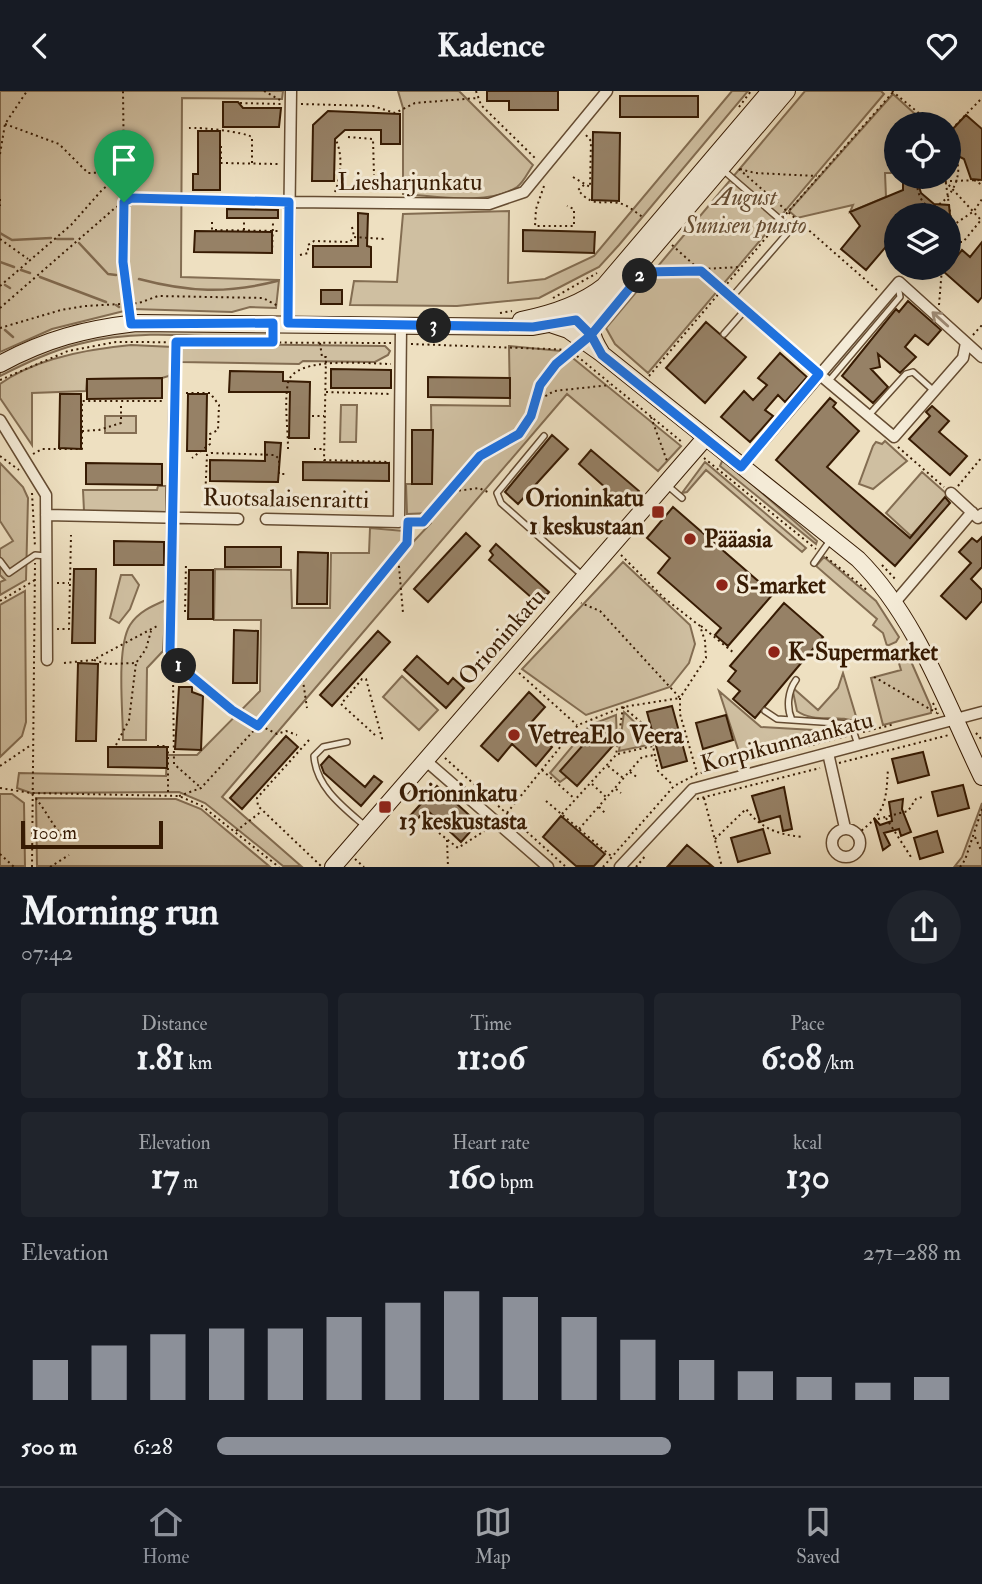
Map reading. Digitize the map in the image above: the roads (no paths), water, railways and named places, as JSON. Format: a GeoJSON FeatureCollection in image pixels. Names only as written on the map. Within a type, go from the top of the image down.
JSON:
{"type":"FeatureCollection","features":[{"type":"Feature","properties":{"kind":"main road"},"geometry":{"type":"LineString","coordinates":[[716,164],[770,91]]}},
{"type":"Feature","properties":{"kind":"main road"},"geometry":{"type":"LineString","coordinates":[[486,321],[572,326],[594,302],[604,286],[787,91]]}},
{"type":"Feature","properties":{"kind":"main road"},"geometry":{"type":"LineString","coordinates":[[0,364],[29,349],[83,330],[131,324],[281,323],[401,326],[486,321],[572,326],[602,355],[858,559],[896,601],[944,718],[982,777]]}},
{"type":"Feature","properties":{"kind":"main road","name":"Orioninkatu"},"geometry":{"type":"LineString","coordinates":[[333,866],[706,437]]}},
{"type":"Feature","properties":{"kind":"street"},"geometry":{"type":"LineString","coordinates":[[281,323],[289,231],[291,91]]}},
{"type":"Feature","properties":{"kind":"street","name":"Liesharjunkatu"},"geometry":{"type":"LineString","coordinates":[[289,202],[466,205],[505,200],[524,192],[607,91]]}},
{"type":"Feature","properties":{"kind":"street"},"geometry":{"type":"LineString","coordinates":[[741,467],[824,378],[898,283],[982,357]]}},
{"type":"Feature","properties":{"kind":"street","name":"Ruotsalaisenraitti"},"geometry":{"type":"LineString","coordinates":[[266,519],[403,522],[401,326]]}},
{"type":"Feature","properties":{"kind":"street"},"geometry":{"type":"LineString","coordinates":[[824,378],[894,437],[963,358],[966,343]]}},
{"type":"Feature","properties":{"kind":"street"},"geometry":{"type":"LineString","coordinates":[[175,375],[170,651],[173,661],[232,710]]}},
{"type":"Feature","properties":{"kind":"street"},"geometry":{"type":"LineString","coordinates":[[0,419],[20,460],[46,495],[41,556],[47,660]]}},
{"type":"Feature","properties":{"kind":"street"},"geometry":{"type":"LineString","coordinates":[[896,601],[977,513],[951,493]]}},
{"type":"Feature","properties":{"kind":"street","name":"Ruotsalaisenraitti"},"geometry":{"type":"LineString","coordinates":[[46,515],[238,519]]}},
{"type":"Feature","properties":{"kind":"street","name":"Korpikunnaankatu"},"geometry":{"type":"LineString","coordinates":[[620,866],[693,789],[858,745],[944,718],[982,712]]}},
{"type":"Feature","properties":{"kind":"street"},"geometry":{"type":"LineString","coordinates":[[828,753],[845,828]]}},
{"type":"Feature","properties":{"kind":"street"},"geometry":{"type":"LineString","coordinates":[[430,754],[548,866]]}},
{"type":"Feature","properties":{"kind":"street"},"geometry":{"type":"LineString","coordinates":[[845,828],[858,834],[860,844],[858,851],[847,857],[838,855],[832,848],[832,839],[837,832],[845,828]]}},
{"type":"Feature","properties":{"kind":"lane"},"geometry":{"type":"LineString","coordinates":[[716,164],[791,229],[731,298],[824,378],[900,297],[898,283]]}},
{"type":"Feature","properties":{"kind":"lane"},"geometry":{"type":"LineString","coordinates":[[724,334],[745,310]]}},
{"type":"Feature","properties":{"kind":"lane"},"geometry":{"type":"LineString","coordinates":[[869,416],[906,374],[913,372],[934,391]]}},
{"type":"Feature","properties":{"kind":"lane"},"geometry":{"type":"LineString","coordinates":[[544,436],[498,489],[501,503],[584,577]]}},
{"type":"Feature","properties":{"kind":"lane"},"geometry":{"type":"LineString","coordinates":[[665,484],[682,498]]}},
{"type":"Feature","properties":{"kind":"lane"},"geometry":{"type":"LineString","coordinates":[[814,563],[831,539]]}},
{"type":"Feature","properties":{"kind":"lane"},"geometry":{"type":"LineString","coordinates":[[0,561],[9,573],[41,556]]}},
{"type":"Feature","properties":{"kind":"lane"},"geometry":{"type":"LineString","coordinates":[[792,719],[789,712],[789,693],[796,680]]}},
{"type":"Feature","properties":{"kind":"lane"},"geometry":{"type":"LineString","coordinates":[[765,711],[777,719],[852,724],[858,745]]}},
{"type":"Feature","properties":{"kind":"lane"},"geometry":{"type":"LineString","coordinates":[[347,742],[323,747],[314,756],[315,767],[321,783],[367,828]]}},
{"type":"Feature","properties":{"kind":"waterway"},"geometry":{"type":"LineString","coordinates":[[0,233],[12,240],[51,238]]}},
{"type":"Feature","properties":{"kind":"waterway"},"geometry":{"type":"LineString","coordinates":[[57,239],[73,239]]}},
{"type":"Feature","properties":{"kind":"waterway"},"geometry":{"type":"LineString","coordinates":[[79,243],[108,274],[116,275]]}},
{"type":"Feature","properties":{"kind":"waterway"},"geometry":{"type":"LineString","coordinates":[[0,262],[14,267]]}},
{"type":"Feature","properties":{"kind":"waterway"},"geometry":{"type":"LineString","coordinates":[[21,270],[30,273]]}},
{"type":"Feature","properties":{"kind":"waterway"},"geometry":{"type":"LineString","coordinates":[[40,277],[106,302]]}},
{"type":"Feature","properties":{"kind":"waterway"},"geometry":{"type":"LineString","coordinates":[[139,279],[174,287],[208,290],[241,288],[277,281]]}},
{"type":"Feature","properties":{"kind":"waterway"},"geometry":{"type":"LineString","coordinates":[[5,285],[10,288]]}},
{"type":"Feature","properties":{"kind":"waterway"},"geometry":{"type":"LineString","coordinates":[[5,330],[13,337]]}},
{"type":"Feature","properties":{"kind":"place","name":"Orioninkatu 1 keskustaan"},"geometry":{"type":"Point","coordinates":[658,512]}},
{"type":"Feature","properties":{"kind":"place","name":"Pääasia"},"geometry":{"type":"Point","coordinates":[690,539]}},
{"type":"Feature","properties":{"kind":"place","name":"S-market"},"geometry":{"type":"Point","coordinates":[722,585]}},
{"type":"Feature","properties":{"kind":"place","name":"K-Supermarket"},"geometry":{"type":"Point","coordinates":[774,652]}},
{"type":"Feature","properties":{"kind":"place","name":"VetreaElo Veera"},"geometry":{"type":"Point","coordinates":[514,735]}},
{"type":"Feature","properties":{"kind":"place","name":"Orioninkatu 13 keskustasta"},"geometry":{"type":"Point","coordinates":[385,807]}},
{"type":"Feature","properties":{"kind":"park label","name":"August Sunisen puisto"},"geometry":{"type":"Point","coordinates":[745,211]}}]}
